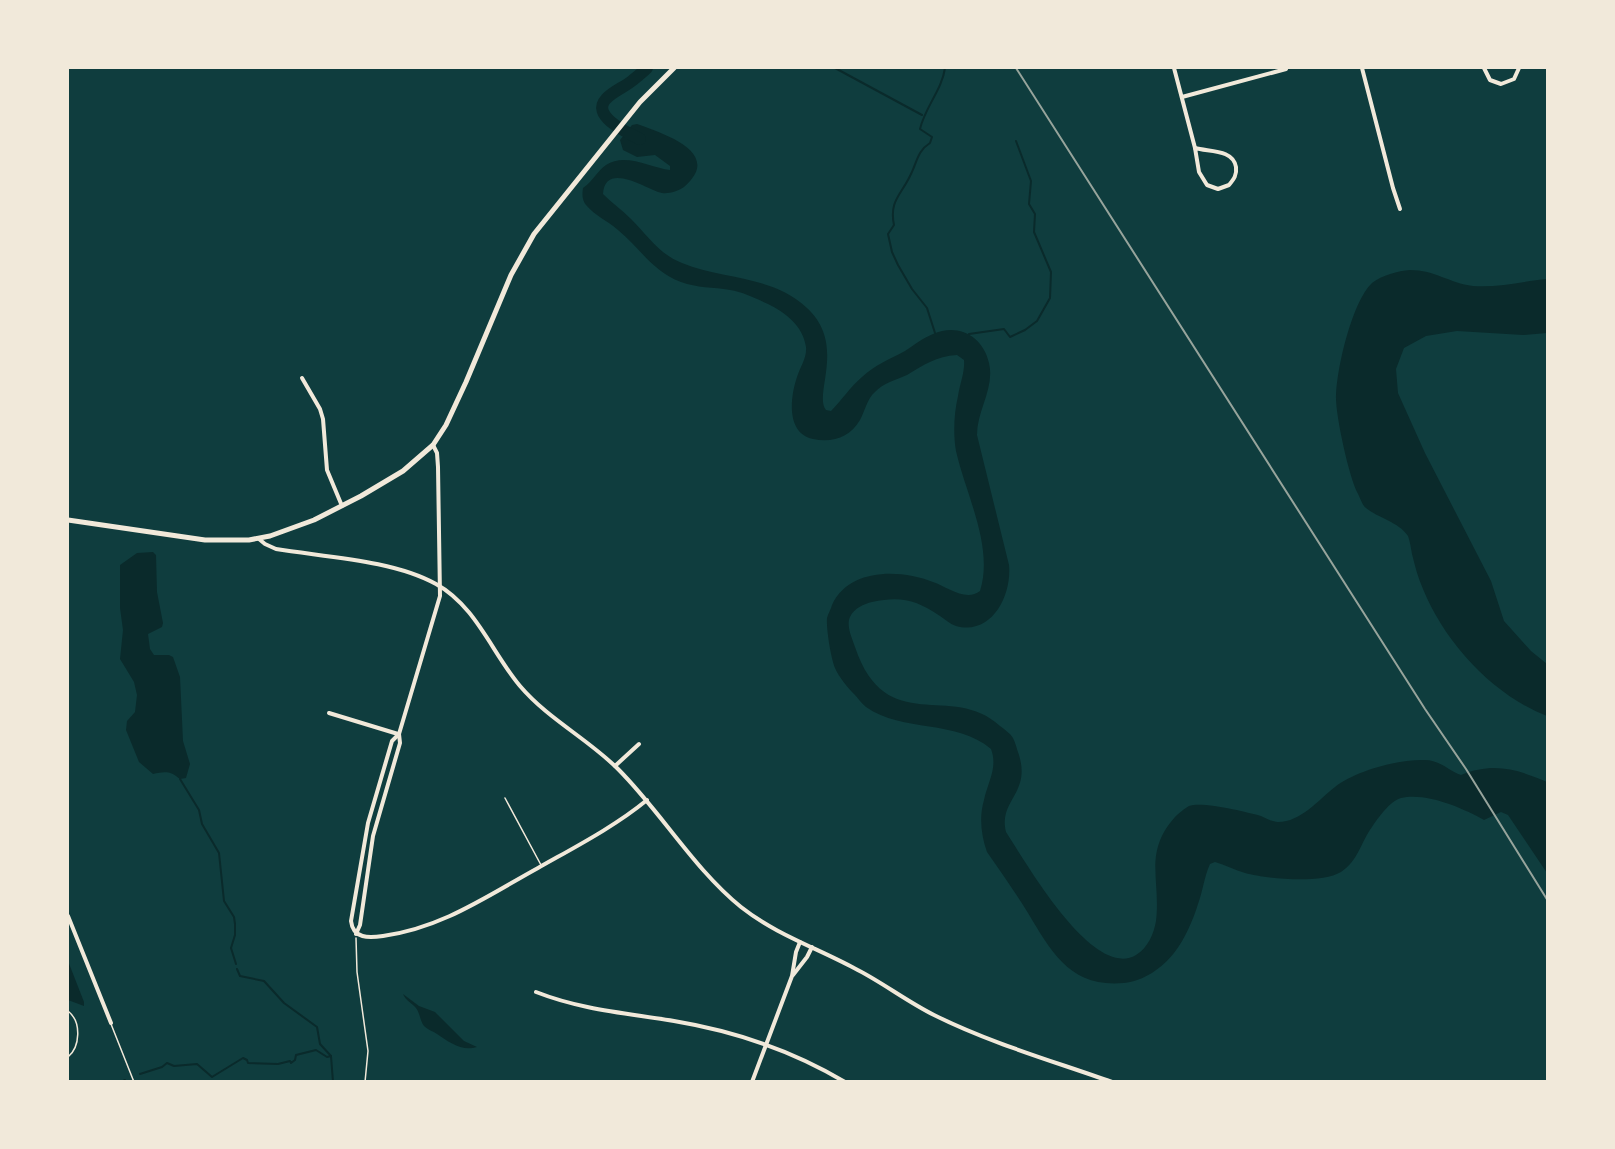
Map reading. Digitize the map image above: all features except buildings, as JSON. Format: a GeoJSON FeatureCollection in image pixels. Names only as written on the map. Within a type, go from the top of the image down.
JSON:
{"type":"FeatureCollection","features":[{"type":"Feature","properties":{"kind":"main road"},"geometry":{"type":"LineString","coordinates":[[68,520],[206,540],[238,542],[259,539],[289,530],[342,506],[403,471],[433,445],[446,425],[503,293],[526,247],[545,218],[655,85],[674,68]]}},
{"type":"Feature","properties":{"kind":"street"},"geometry":{"type":"LineString","coordinates":[[1174,68],[1199,172],[1205,183],[1211,187],[1218,189],[1229,185],[1236,172],[1235,162],[1231,156],[1195,148]]}},
{"type":"Feature","properties":{"kind":"street"},"geometry":{"type":"LineString","coordinates":[[1362,68],[1400,209]]}},
{"type":"Feature","properties":{"kind":"street"},"geometry":{"type":"LineString","coordinates":[[1484,68],[1490,80],[1501,84],[1514,79],[1519,68]]}},
{"type":"Feature","properties":{"kind":"street"},"geometry":{"type":"LineString","coordinates":[[1182,96],[1286,69]]}},
{"type":"Feature","properties":{"kind":"street"},"geometry":{"type":"LineString","coordinates":[[302,378],[320,409],[326,430],[328,475],[342,506]]}},
{"type":"Feature","properties":{"kind":"street"},"geometry":{"type":"LineString","coordinates":[[356,934],[360,925],[374,836],[400,743],[399,734],[433,622],[441,587],[437,453],[433,445]]}},
{"type":"Feature","properties":{"kind":"street"},"geometry":{"type":"LineString","coordinates":[[259,539],[276,549],[397,570],[441,587],[469,614],[512,677],[529,696],[589,742],[615,766],[647,800],[711,878],[732,899],[763,922],[854,968],[916,1006],[952,1023],[1112,1082]]}},
{"type":"Feature","properties":{"kind":"street"},"geometry":{"type":"LineString","coordinates":[[328,713],[399,734]]}},
{"type":"Feature","properties":{"kind":"street"},"geometry":{"type":"LineString","coordinates":[[356,934],[351,921],[368,823],[392,741],[399,734]]}},
{"type":"Feature","properties":{"kind":"street"},"geometry":{"type":"LineString","coordinates":[[615,766],[639,744]]}},
{"type":"Feature","properties":{"kind":"street"},"geometry":{"type":"LineString","coordinates":[[356,934],[374,937],[426,927],[476,904],[598,834],[647,800]]}},
{"type":"Feature","properties":{"kind":"street"},"geometry":{"type":"LineString","coordinates":[[68,916],[111,1023]]}},
{"type":"Feature","properties":{"kind":"street"},"geometry":{"type":"LineString","coordinates":[[752,1082],[792,976],[800,942]]}},
{"type":"Feature","properties":{"kind":"street"},"geometry":{"type":"LineString","coordinates":[[792,976],[804,962],[812,947]]}},
{"type":"Feature","properties":{"kind":"street"},"geometry":{"type":"LineString","coordinates":[[536,992],[583,1007],[688,1023],[750,1038],[845,1082]]}},
{"type":"Feature","properties":{"kind":"lane"},"geometry":{"type":"LineString","coordinates":[[505,798],[541,866]]}},
{"type":"Feature","properties":{"kind":"lane"},"geometry":{"type":"LineString","coordinates":[[111,1023],[134,1082]]}},
{"type":"Feature","properties":{"kind":"path"},"geometry":{"type":"LineString","coordinates":[[356,934],[357,972],[368,1051],[365,1082]]}},
{"type":"Feature","properties":{"kind":"path"},"geometry":{"type":"LineString","coordinates":[[68,1011],[74,1019],[78,1035],[74,1052],[68,1058]]}},
{"type":"Feature","properties":{"kind":"water"},"geometry":{"type":"Polygon","coordinates":[[[637,124],[685,146],[693,154],[697,164],[695,175],[684,187],[668,193],[662,193],[628,180],[611,179],[606,184],[603,194],[660,250],[674,259],[698,268],[779,289],[807,308],[819,322],[825,337],[827,367],[823,403],[826,410],[831,411],[872,369],[933,334],[951,330],[968,334],[975,339],[986,354],[990,381],[977,435],[1009,565],[1007,589],[1003,600],[989,619],[980,625],[969,627],[956,626],[916,603],[891,599],[872,602],[854,611],[850,617],[849,628],[868,675],[884,692],[902,701],[961,708],[981,713],[1012,736],[1022,768],[1018,788],[1006,812],[1006,832],[1044,891],[1062,914],[1100,951],[1119,958],[1136,955],[1147,944],[1156,921],[1155,867],[1159,843],[1175,817],[1189,806],[1214,806],[1254,814],[1271,821],[1286,821],[1302,814],[1335,787],[1354,776],[1378,767],[1414,760],[1430,760],[1461,775],[1494,768],[1515,771],[1547,782],[1547,873],[1508,815],[1501,812],[1484,820],[1455,806],[1433,799],[1401,798],[1381,815],[1347,868],[1332,876],[1308,879],[1266,877],[1245,873],[1215,862],[1210,864],[1194,916],[1182,942],[1164,964],[1145,977],[1131,982],[1106,983],[1090,980],[1065,965],[1046,942],[987,852],[981,819],[982,806],[993,768],[991,749],[962,733],[896,720],[866,707],[839,675],[833,664],[829,643],[827,618],[832,605],[850,584],[863,578],[876,575],[906,575],[933,582],[963,594],[975,594],[980,591],[984,557],[981,539],[960,468],[954,438],[964,360],[957,355],[936,359],[882,386],[870,398],[856,426],[846,435],[820,440],[804,435],[794,422],[792,404],[806,347],[793,321],[775,308],[745,294],[681,282],[662,272],[626,237],[593,212],[585,203],[583,188],[603,167],[613,161],[630,160],[670,170],[670,166],[655,155],[637,157],[623,150],[620,140],[632,125],[637,124]]]}},
{"type":"Feature","properties":{"kind":"water"},"geometry":{"type":"Polygon","coordinates":[[[1410,270],[1427,272],[1473,286],[1547,279],[1547,333],[1523,335],[1457,331],[1426,336],[1404,348],[1396,369],[1398,393],[1425,453],[1491,581],[1504,621],[1531,651],[1547,664],[1547,716],[1508,695],[1473,665],[1458,647],[1432,609],[1415,567],[1408,536],[1399,527],[1365,507],[1350,473],[1340,430],[1336,395],[1339,368],[1352,319],[1372,283],[1390,274],[1410,270]]]}},
{"type":"Feature","properties":{"kind":"water"},"geometry":{"type":"Polygon","coordinates":[[[153,552],[156,555],[157,592],[163,623],[162,627],[148,634],[150,649],[154,655],[173,657],[180,677],[183,741],[190,764],[186,778],[180,779],[168,772],[153,774],[139,762],[126,730],[127,721],[135,712],[137,695],[134,682],[120,659],[123,630],[120,608],[120,565],[137,553],[153,552]]]}},
{"type":"Feature","properties":{"kind":"water"},"geometry":{"type":"Polygon","coordinates":[[[68,961],[84,1002],[84,1006],[68,1000],[68,961]]]}},
{"type":"Feature","properties":{"kind":"water"},"geometry":{"type":"Polygon","coordinates":[[[403,994],[419,1006],[435,1012],[464,1041],[477,1047],[466,1048],[456,1045],[426,1027],[416,1008],[403,994]]]}},
{"type":"Feature","properties":{"kind":"waterway"},"geometry":{"type":"LineString","coordinates":[[640,139],[612,123],[603,112],[602,105],[609,96],[647,68]]}},
{"type":"Feature","properties":{"kind":"waterway"},"geometry":{"type":"LineString","coordinates":[[835,68],[922,115]]}},
{"type":"Feature","properties":{"kind":"waterway"},"geometry":{"type":"LineString","coordinates":[[935,333],[927,308],[912,289],[898,265],[888,234],[894,225],[894,204],[920,154],[930,143],[932,137],[920,129],[941,84],[945,68]]}},
{"type":"Feature","properties":{"kind":"waterway"},"geometry":{"type":"LineString","coordinates":[[969,334],[1004,329],[1010,337],[1037,321],[1050,298],[1051,272],[1034,232],[1035,214],[1029,204],[1031,181],[1016,141]]}},
{"type":"Feature","properties":{"kind":"waterway"},"geometry":{"type":"LineString","coordinates":[[180,779],[199,810],[202,824],[219,853],[224,901],[234,917],[235,935],[231,948],[236,964]]}},
{"type":"Feature","properties":{"kind":"waterway"},"geometry":{"type":"LineString","coordinates":[[237,969],[240,976],[264,981],[284,1003],[317,1027],[320,1044],[331,1056],[333,1082]]}},
{"type":"Feature","properties":{"kind":"waterway"},"geometry":{"type":"LineString","coordinates":[[140,1074],[162,1067],[167,1063],[174,1066],[197,1064],[212,1077],[243,1058],[248,1063],[278,1064],[290,1061],[291,1063],[295,1060],[296,1055],[316,1050],[327,1057],[331,1056]]}},
{"type":"Feature","properties":{"kind":"waterway"},"geometry":{"type":"LineString","coordinates":[[121,1082],[125,1080]]}},
{"type":"Feature","properties":{"kind":"railway"},"geometry":{"type":"LineString","coordinates":[[1016,68],[1425,709],[1466,769],[1548,901]]}}]}
